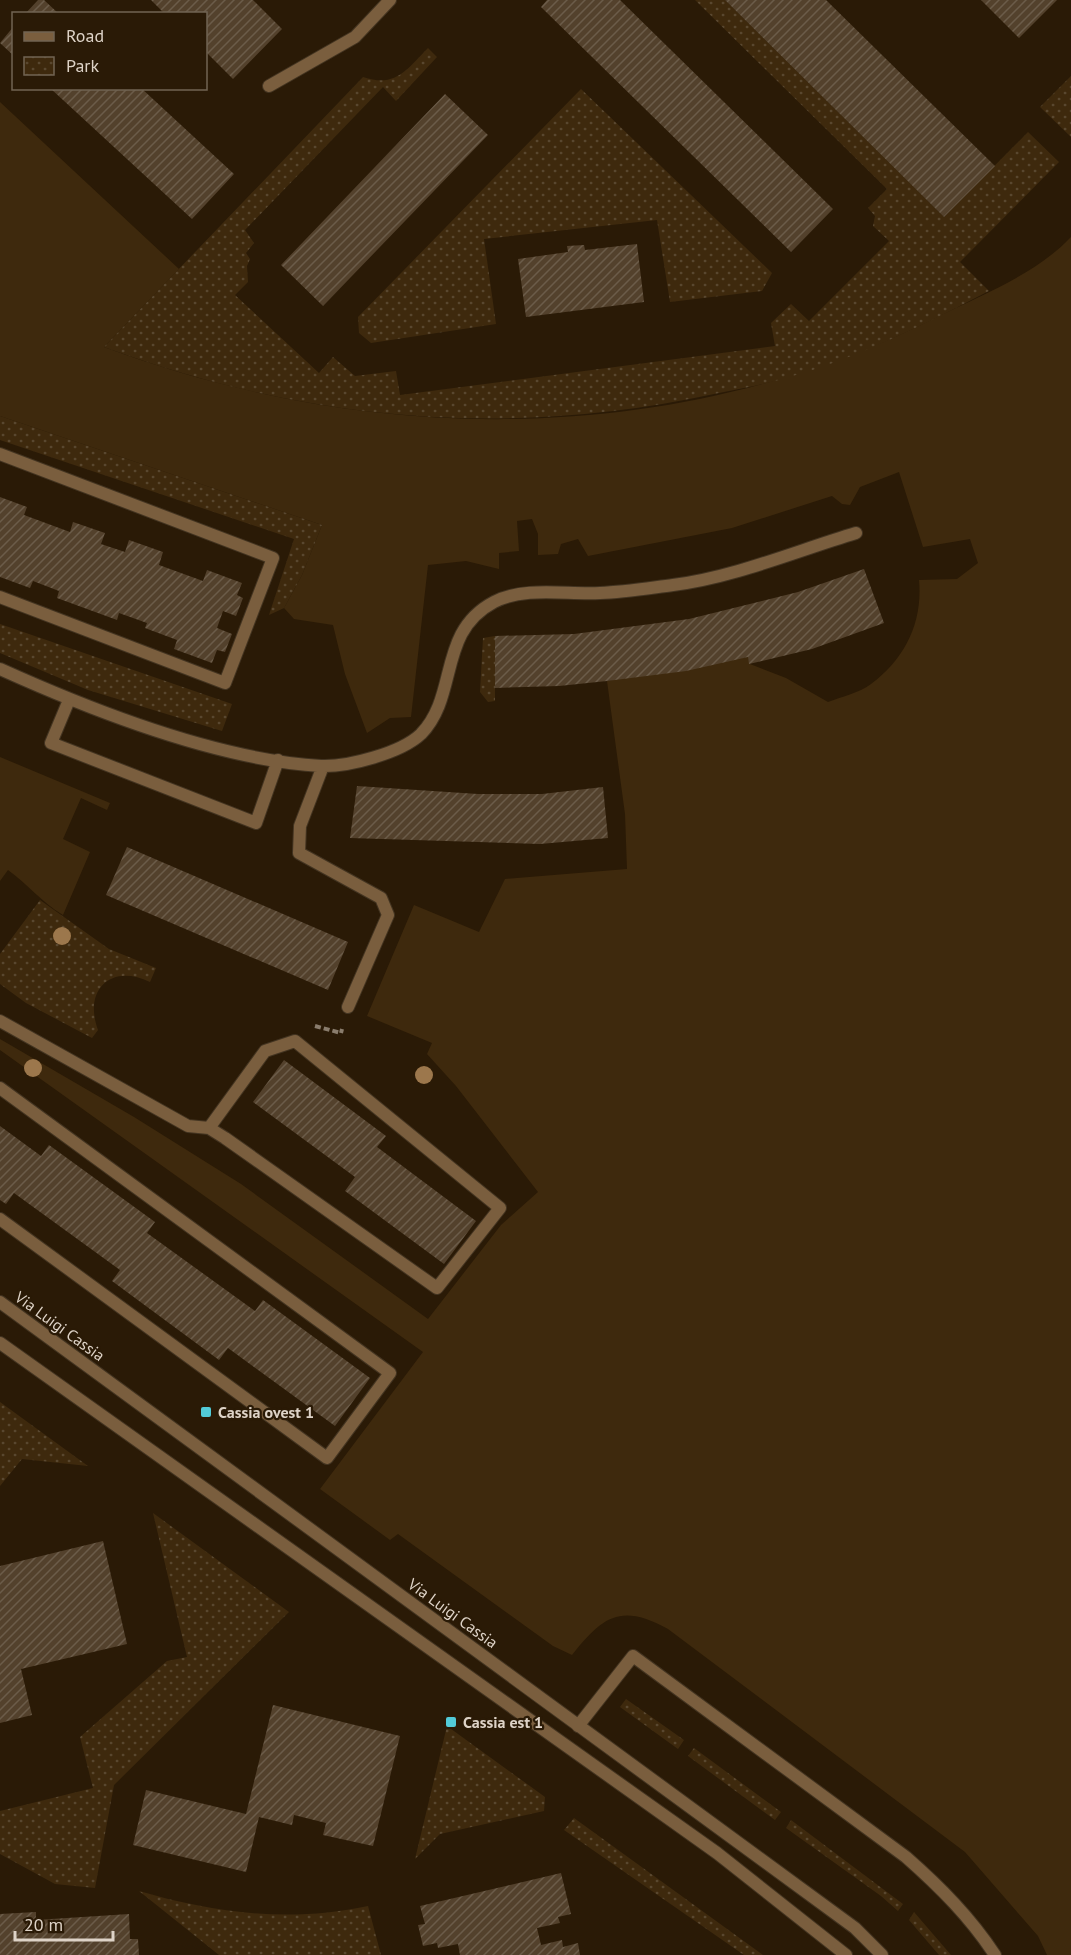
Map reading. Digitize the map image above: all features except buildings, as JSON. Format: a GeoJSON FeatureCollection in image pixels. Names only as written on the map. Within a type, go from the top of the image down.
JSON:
{"type":"FeatureCollection","features":[{"type":"Feature","properties":{"kind":"street"},"geometry":{"type":"LineString","coordinates":[[269,86],[355,37],[390,0]]}},
{"type":"Feature","properties":{"kind":"street"},"geometry":{"type":"LineString","coordinates":[[0,454],[273,558],[225,683],[0,597]]}},
{"type":"Feature","properties":{"kind":"street"},"geometry":{"type":"LineString","coordinates":[[0,669],[69,700],[220,749],[323,766],[396,751],[421,734],[438,708],[453,652],[470,618],[496,601],[525,594],[599,593],[676,585],[739,569],[856,533]]}},
{"type":"Feature","properties":{"kind":"street"},"geometry":{"type":"LineString","coordinates":[[69,700],[51,743],[256,823],[278,760]]}},
{"type":"Feature","properties":{"kind":"street"},"geometry":{"type":"LineString","coordinates":[[323,766],[300,826],[299,853],[381,898],[388,915],[348,1007]]}},
{"type":"Feature","properties":{"kind":"street"},"geometry":{"type":"LineString","coordinates":[[0,1021],[188,1126],[209,1128],[437,1288],[500,1208],[295,1041],[265,1051],[209,1128]]}},
{"type":"Feature","properties":{"kind":"street"},"geometry":{"type":"LineString","coordinates":[[0,1088],[390,1373],[327,1458],[0,1220]]}},
{"type":"Feature","properties":{"kind":"street","name":"Via Luigi Cassia"},"geometry":{"type":"LineString","coordinates":[[0,1302],[855,1928],[882,1955]]}},
{"type":"Feature","properties":{"kind":"street"},"geometry":{"type":"LineString","coordinates":[[0,1343],[717,1853],[846,1955]]}},
{"type":"Feature","properties":{"kind":"street"},"geometry":{"type":"LineString","coordinates":[[578,1726],[633,1656],[906,1857],[946,1893],[981,1933],[995,1955]]}},
{"type":"Feature","properties":{"kind":"path"},"geometry":{"type":"LineString","coordinates":[[295,1041],[301,1022],[341,1033],[348,1007]]}},
{"type":"Feature","properties":{"kind":"green space"},"geometry":{"type":"Polygon","coordinates":[[[695,0],[725,0],[944,217],[1028,132],[1059,162],[960,262],[989,291],[864,351],[786,378],[741,389],[636,408],[559,416],[482,418],[406,415],[330,406],[254,392],[179,372],[104,347],[363,77],[384,80],[400,75],[428,48],[437,57],[396,101],[383,87],[245,230],[254,243],[246,253],[250,259],[247,266],[248,282],[235,295],[319,373],[333,357],[355,376],[396,371],[400,395],[775,346],[771,323],[791,304],[809,321],[889,241],[873,226],[875,216],[868,208],[887,189],[695,0]]]}},
{"type":"Feature","properties":{"kind":"green space"},"geometry":{"type":"Polygon","coordinates":[[[1071,76],[1071,137],[1040,107],[1071,76]]]}},
{"type":"Feature","properties":{"kind":"green space"},"geometry":{"type":"Polygon","coordinates":[[[581,89],[772,273],[762,291],[670,302],[657,220],[484,239],[496,324],[371,343],[359,333],[358,317],[581,89]]]}},
{"type":"Feature","properties":{"kind":"green space"},"geometry":{"type":"Polygon","coordinates":[[[0,102],[179,269],[104,347],[207,380],[313,403],[420,416],[527,419],[633,410],[738,390],[841,359],[941,315],[1027,272],[1071,237],[1071,1955],[1047,1955],[1038,1936],[965,1852],[668,1629],[638,1617],[614,1618],[593,1631],[572,1655],[553,1646],[398,1534],[390,1540],[320,1489],[423,1352],[0,1050],[0,1039],[134,1117],[241,1184],[428,1319],[501,1225],[538,1192],[456,1086],[427,1054],[432,1043],[367,1016],[414,905],[479,932],[505,879],[627,869],[625,814],[607,681],[748,657],[750,664],[786,678],[828,702],[856,692],[883,674],[902,651],[915,625],[919,580],[957,579],[978,563],[970,539],[923,547],[899,472],[860,487],[850,505],[842,504],[832,496],[732,528],[588,556],[578,539],[561,544],[558,554],[538,555],[538,534],[532,519],[517,521],[519,551],[499,553],[499,569],[466,561],[428,565],[411,717],[390,718],[367,733],[345,674],[333,625],[294,619],[284,608],[302,575],[322,525],[0,416],[0,102]]]}},
{"type":"Feature","properties":{"kind":"green space"},"geometry":{"type":"Polygon","coordinates":[[[0,416],[322,525],[302,575],[284,608],[269,615],[294,539],[0,440],[0,416]]]}},
{"type":"Feature","properties":{"kind":"green space"},"geometry":{"type":"Polygon","coordinates":[[[0,624],[232,704],[222,731],[88,690],[0,653],[0,624]]]}},
{"type":"Feature","properties":{"kind":"green space"},"geometry":{"type":"Polygon","coordinates":[[[495,636],[495,701],[488,702],[480,692],[483,638],[495,636]]]}},
{"type":"Feature","properties":{"kind":"green space"},"geometry":{"type":"Polygon","coordinates":[[[0,757],[110,803],[107,810],[81,798],[63,839],[90,852],[63,915],[8,870],[0,881],[0,757]]]}},
{"type":"Feature","properties":{"kind":"green space"},"geometry":{"type":"Polygon","coordinates":[[[40,900],[109,949],[156,968],[150,982],[136,977],[123,976],[112,978],[104,984],[94,1003],[94,1016],[98,1030],[92,1038],[26,1003],[0,984],[0,954],[40,900]]]}},
{"type":"Feature","properties":{"kind":"green space"},"geometry":{"type":"Polygon","coordinates":[[[0,1402],[88,1466],[22,1459],[0,1486],[0,1402]]]}},
{"type":"Feature","properties":{"kind":"green space"},"geometry":{"type":"Polygon","coordinates":[[[153,1513],[289,1612],[114,1785],[95,1888],[55,1884],[0,1854],[0,1811],[93,1788],[80,1737],[167,1661],[187,1657],[153,1513]]]}},
{"type":"Feature","properties":{"kind":"green space"},"geometry":{"type":"Polygon","coordinates":[[[626,1699],[684,1740],[678,1749],[620,1707],[626,1699]]]}},
{"type":"Feature","properties":{"kind":"green space"},"geometry":{"type":"Polygon","coordinates":[[[447,1726],[545,1797],[544,1811],[440,1834],[415,1859],[447,1726]]]}},
{"type":"Feature","properties":{"kind":"green space"},"geometry":{"type":"Polygon","coordinates":[[[694,1748],[781,1812],[775,1820],[688,1756],[694,1748]]]}},
{"type":"Feature","properties":{"kind":"green space"},"geometry":{"type":"Polygon","coordinates":[[[574,1818],[763,1955],[744,1955],[564,1830],[574,1818]]]}},
{"type":"Feature","properties":{"kind":"green space"},"geometry":{"type":"Polygon","coordinates":[[[791,1820],[903,1904],[898,1911],[881,1896],[786,1828],[791,1820]]]}},
{"type":"Feature","properties":{"kind":"green space"},"geometry":{"type":"Polygon","coordinates":[[[139,1891],[224,1910],[281,1915],[339,1911],[368,1906],[381,1955],[219,1955],[139,1891]]]}},
{"type":"Feature","properties":{"kind":"green space"},"geometry":{"type":"Polygon","coordinates":[[[914,1912],[951,1955],[939,1955],[909,1920],[914,1912]]]}},
{"type":"Feature","properties":{"kind":"place","name":"Cassia ovest 1"},"geometry":{"type":"Point","coordinates":[206,1412]}},
{"type":"Feature","properties":{"kind":"place","name":"Cassia est 1"},"geometry":{"type":"Point","coordinates":[451,1722]}}]}
